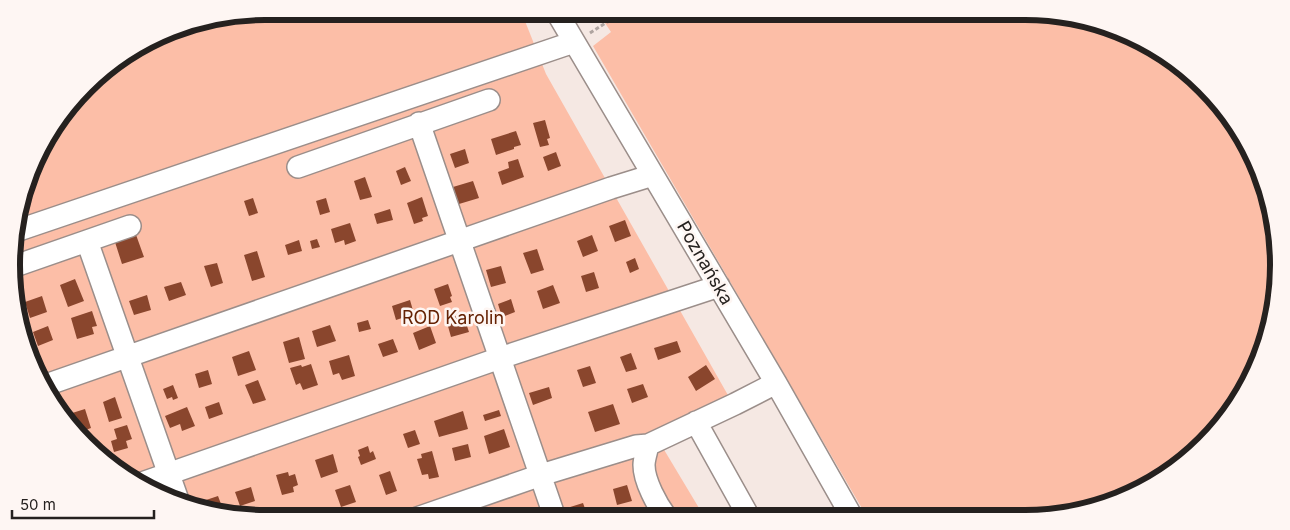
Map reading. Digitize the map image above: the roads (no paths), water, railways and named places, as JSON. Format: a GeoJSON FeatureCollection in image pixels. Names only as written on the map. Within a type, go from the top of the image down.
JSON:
{"type":"FeatureCollection","features":[{"type":"Feature","properties":{"kind":"street","name":"Poznańska"},"geometry":{"type":"LineString","coordinates":[[561,20],[776,383],[848,510]]}},
{"type":"Feature","properties":{"kind":"street"},"geometry":{"type":"LineString","coordinates":[[23,229],[574,42]]}},
{"type":"Feature","properties":{"kind":"street"},"geometry":{"type":"LineString","coordinates":[[298,166],[489,100]]}},
{"type":"Feature","properties":{"kind":"street"},"geometry":{"type":"LineString","coordinates":[[420,124],[552,510]]}},
{"type":"Feature","properties":{"kind":"street"},"geometry":{"type":"LineString","coordinates":[[51,383],[653,175]]}},
{"type":"Feature","properties":{"kind":"street"},"geometry":{"type":"LineString","coordinates":[[20,264],[130,226]]}},
{"type":"Feature","properties":{"kind":"street"},"geometry":{"type":"LineString","coordinates":[[87,241],[176,493]]}},
{"type":"Feature","properties":{"kind":"street"},"geometry":{"type":"LineString","coordinates":[[149,481],[500,358],[719,286]]}},
{"type":"Feature","properties":{"kind":"street"},"geometry":{"type":"LineString","coordinates":[[441,510],[636,446],[648,445],[776,383]]}},
{"type":"Feature","properties":{"kind":"street"},"geometry":{"type":"LineString","coordinates":[[696,422],[745,510]]}},
{"type":"Feature","properties":{"kind":"street"},"geometry":{"type":"LineString","coordinates":[[648,445],[644,466],[650,489],[661,510]]}},
{"type":"Feature","properties":{"kind":"park label","name":"ROD Karolin"},"geometry":{"type":"Point","coordinates":[453,318]}}]}
